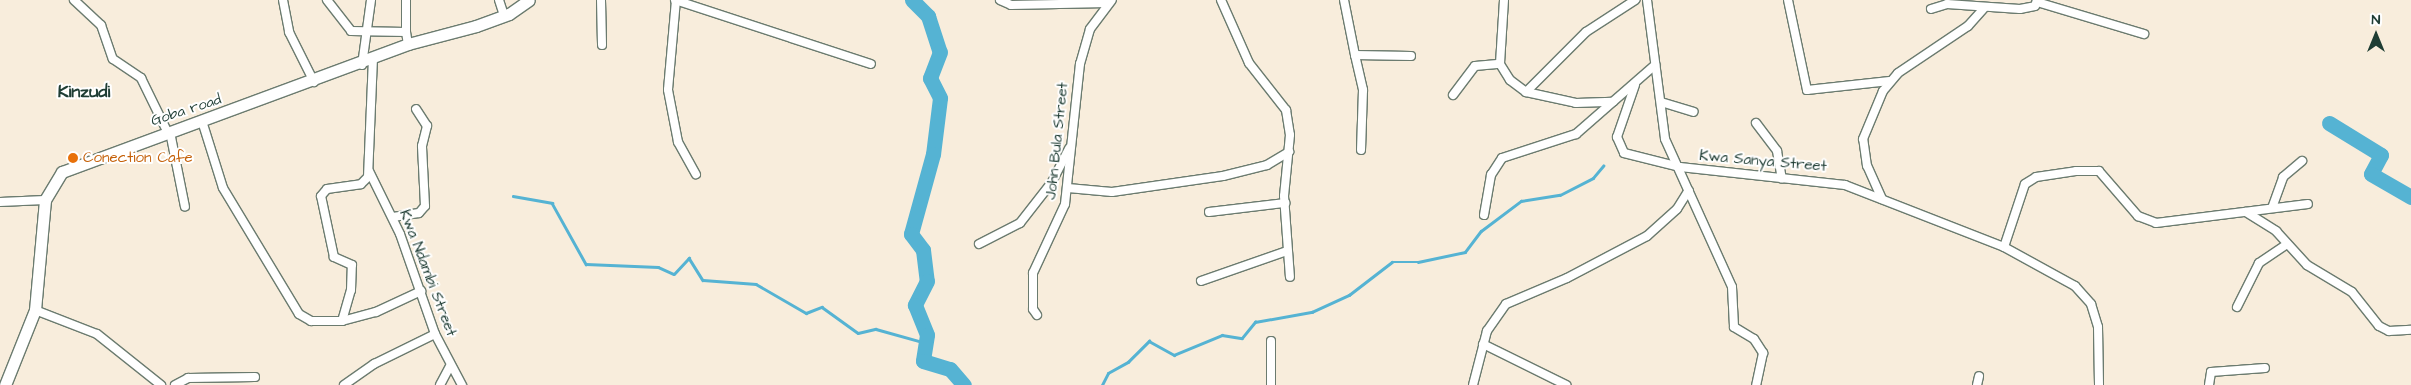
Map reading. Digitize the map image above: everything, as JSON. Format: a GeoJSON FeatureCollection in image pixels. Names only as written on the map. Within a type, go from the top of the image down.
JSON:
{"type":"FeatureCollection","features":[{"type":"Feature","properties":{"kind":"street"},"geometry":{"type":"LineString","coordinates":[[74,0],[101,25],[113,59],[141,78],[169,133],[185,206]]}},
{"type":"Feature","properties":{"kind":"street"},"geometry":{"type":"LineString","coordinates":[[283,0],[289,32],[314,82]]}},
{"type":"Feature","properties":{"kind":"street"},"geometry":{"type":"LineString","coordinates":[[327,0],[347,29],[364,32],[406,32]]}},
{"type":"Feature","properties":{"kind":"street"},"geometry":{"type":"LineString","coordinates":[[362,65],[364,32],[371,0]]}},
{"type":"Feature","properties":{"kind":"street"},"geometry":{"type":"LineString","coordinates":[[406,0],[408,44]]}},
{"type":"Feature","properties":{"kind":"street","name":"Goba road"},"geometry":{"type":"LineString","coordinates":[[4,385],[35,310],[45,200],[62,172],[362,65],[408,44],[504,16],[529,0]]}},
{"type":"Feature","properties":{"kind":"street"},"geometry":{"type":"LineString","coordinates":[[601,0],[602,45]]}},
{"type":"Feature","properties":{"kind":"street"},"geometry":{"type":"LineString","coordinates":[[696,174],[678,142],[668,90],[676,0],[871,64]]}},
{"type":"Feature","properties":{"kind":"street"},"geometry":{"type":"LineString","coordinates":[[1000,0],[1011,6],[1110,2]]}},
{"type":"Feature","properties":{"kind":"street"},"geometry":{"type":"LineString","coordinates":[[1221,0],[1249,63],[1286,110],[1289,152],[1285,204],[1290,277]]}},
{"type":"Feature","properties":{"kind":"street"},"geometry":{"type":"LineString","coordinates":[[1344,0],[1363,90],[1361,150]]}},
{"type":"Feature","properties":{"kind":"street"},"geometry":{"type":"LineString","coordinates":[[1504,0],[1500,64],[1526,92],[1583,104],[1615,102]]}},
{"type":"Feature","properties":{"kind":"street"},"geometry":{"type":"LineString","coordinates":[[1526,92],[1586,32],[1635,0]]}},
{"type":"Feature","properties":{"kind":"street","name":"Kwa Sanya Street"},"geometry":{"type":"LineString","coordinates":[[1647,0],[1665,139],[1680,167],[1782,179],[1823,179],[1882,199],[2004,247],[2086,295],[2098,327],[2099,385]]}},
{"type":"Feature","properties":{"kind":"street"},"geometry":{"type":"LineString","coordinates":[[1788,0],[1807,90],[1890,81],[1968,26],[1984,8]]}},
{"type":"Feature","properties":{"kind":"street"},"geometry":{"type":"LineString","coordinates":[[502,1],[504,16]]}},
{"type":"Feature","properties":{"kind":"street"},"geometry":{"type":"LineString","coordinates":[[1931,9],[1948,4],[1984,8],[2026,8],[2037,1],[2144,34]]}},
{"type":"Feature","properties":{"kind":"street","name":"John Bula Street"},"geometry":{"type":"LineString","coordinates":[[1037,315],[1032,297],[1036,261],[1061,214],[1068,188],[1080,64],[1090,29],[1110,2]]}},
{"type":"Feature","properties":{"kind":"street"},"geometry":{"type":"LineString","coordinates":[[1355,55],[1411,56]]}},
{"type":"Feature","properties":{"kind":"street"},"geometry":{"type":"LineString","coordinates":[[342,321],[351,290],[352,264],[334,257],[321,196],[327,189],[364,182],[368,171],[373,60]]}},
{"type":"Feature","properties":{"kind":"street"},"geometry":{"type":"LineString","coordinates":[[1453,95],[1475,66],[1500,64]]}},
{"type":"Feature","properties":{"kind":"street"},"geometry":{"type":"LineString","coordinates":[[1484,215],[1491,175],[1502,158],[1576,134],[1615,102],[1654,65]]}},
{"type":"Feature","properties":{"kind":"street"},"geometry":{"type":"LineString","coordinates":[[1882,199],[1867,166],[1864,138],[1890,81]]}},
{"type":"Feature","properties":{"kind":"street"},"geometry":{"type":"LineString","coordinates":[[1635,84],[1617,137],[1618,149],[1645,162],[1680,167],[1732,287],[1734,327],[1754,339],[1763,353],[1756,385]]}},
{"type":"Feature","properties":{"kind":"street"},"geometry":{"type":"LineString","coordinates":[[1661,102],[1693,112]]}},
{"type":"Feature","properties":{"kind":"street"},"geometry":{"type":"LineString","coordinates":[[393,217],[420,213],[425,206],[422,142],[428,126],[416,109]]}},
{"type":"Feature","properties":{"kind":"street"},"geometry":{"type":"LineString","coordinates":[[202,121],[223,188],[299,314],[311,321],[342,321],[376,312],[421,291]]}},
{"type":"Feature","properties":{"kind":"street"},"geometry":{"type":"LineString","coordinates":[[1756,123],[1777,151],[1782,179]]}},
{"type":"Feature","properties":{"kind":"street"},"geometry":{"type":"LineString","coordinates":[[979,244],[1020,223],[1052,182],[1071,144]]}},
{"type":"Feature","properties":{"kind":"street"},"geometry":{"type":"LineString","coordinates":[[1068,188],[1112,192],[1223,176],[1267,165],[1289,152]]}},
{"type":"Feature","properties":{"kind":"street"},"geometry":{"type":"LineString","coordinates":[[2272,208],[2283,177],[2302,161]]}},
{"type":"Feature","properties":{"kind":"street","name":"Kwa Ndambi Street"},"geometry":{"type":"LineString","coordinates":[[368,171],[393,217],[435,334],[450,366],[462,385]]}},
{"type":"Feature","properties":{"kind":"street"},"geometry":{"type":"LineString","coordinates":[[2004,247],[2025,184],[2036,177],[2076,171],[2099,171],[2147,221],[2173,223],[2308,204]]}},
{"type":"Feature","properties":{"kind":"street"},"geometry":{"type":"LineString","coordinates":[[1473,385],[1483,344],[1506,304],[1567,278],[1647,236],[1677,209],[1689,190]]}},
{"type":"Feature","properties":{"kind":"street"},"geometry":{"type":"LineString","coordinates":[[0,202],[45,200]]}},
{"type":"Feature","properties":{"kind":"street"},"geometry":{"type":"LineString","coordinates":[[1209,212],[1285,204]]}},
{"type":"Feature","properties":{"kind":"street"},"geometry":{"type":"LineString","coordinates":[[2246,212],[2268,224],[2307,265],[2352,292],[2379,326],[2389,331],[2411,330]]}},
{"type":"Feature","properties":{"kind":"street"},"geometry":{"type":"LineString","coordinates":[[2237,307],[2259,263],[2288,244]]}},
{"type":"Feature","properties":{"kind":"street"},"geometry":{"type":"LineString","coordinates":[[1201,280],[1287,251]]}},
{"type":"Feature","properties":{"kind":"street"},"geometry":{"type":"LineString","coordinates":[[35,310],[97,334],[161,385]]}},
{"type":"Feature","properties":{"kind":"street"},"geometry":{"type":"LineString","coordinates":[[344,385],[374,364],[435,334]]}},
{"type":"Feature","properties":{"kind":"street"},"geometry":{"type":"LineString","coordinates":[[1270,385],[1271,341]]}},
{"type":"Feature","properties":{"kind":"street"},"geometry":{"type":"LineString","coordinates":[[1483,344],[1566,385]]}},
{"type":"Feature","properties":{"kind":"street"},"geometry":{"type":"LineString","coordinates":[[440,385],[450,366]]}},
{"type":"Feature","properties":{"kind":"street"},"geometry":{"type":"LineString","coordinates":[[2209,385],[2211,372],[2265,368]]}},
{"type":"Feature","properties":{"kind":"street"},"geometry":{"type":"LineString","coordinates":[[1977,385],[1979,376]]}},
{"type":"Feature","properties":{"kind":"street"},"geometry":{"type":"LineString","coordinates":[[175,385],[188,378],[255,377]]}},
{"type":"Feature","properties":{"kind":"waterway"},"geometry":{"type":"LineString","coordinates":[[912,0],[928,16],[940,52],[930,78],[940,98],[933,154],[911,234],[923,250],[927,281],[915,305],[927,335],[923,361],[950,369],[964,385]]}},
{"type":"Feature","properties":{"kind":"waterway"},"geometry":{"type":"LineString","coordinates":[[2329,123],[2381,155],[2371,174],[2411,197]]}},
{"type":"Feature","properties":{"kind":"waterway"},"geometry":{"type":"LineString","coordinates":[[1102,385],[1108,373],[1128,362],[1149,341],[1174,355],[1222,335],[1242,338],[1255,322],[1312,312],[1349,295],[1392,262],[1418,262],[1465,252],[1481,231],[1521,201],[1560,195],[1593,178],[1603,166]]}},
{"type":"Feature","properties":{"kind":"waterway"},"geometry":{"type":"LineString","coordinates":[[513,196],[552,203],[586,264],[658,267],[674,274],[689,258],[703,280],[756,284],[806,313],[822,307],[858,333],[876,329],[926,343]]}},
{"type":"Feature","properties":{"kind":"place","name":"Conection Cafe"},"geometry":{"type":"Point","coordinates":[73,158]}},
{"type":"Feature","properties":{"kind":"district","name":"Kinzudi"},"geometry":{"type":"Point","coordinates":[84,92]}}]}
